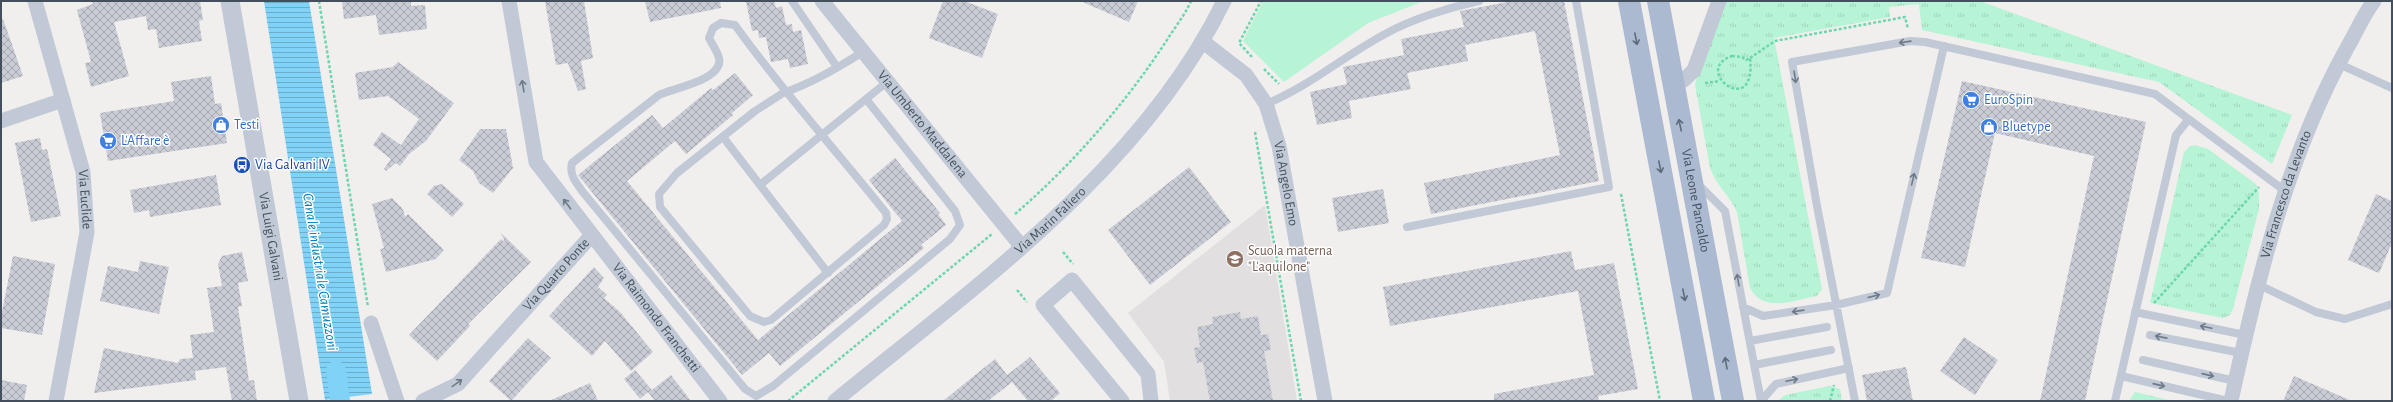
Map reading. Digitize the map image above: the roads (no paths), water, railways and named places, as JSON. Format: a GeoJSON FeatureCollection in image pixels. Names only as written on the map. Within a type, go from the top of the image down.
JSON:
{"type":"FeatureCollection","features":[{"type":"Feature","properties":{"kind":"main road","name":"Via Leone Pancaldo"},"geometry":{"type":"LineString","coordinates":[[1629,1],[1704,401]]}},
{"type":"Feature","properties":{"kind":"main road","name":"Via Leone Pancaldo"},"geometry":{"type":"LineString","coordinates":[[1658,1],[1672,87],[1692,177],[1733,401]]}},
{"type":"Feature","properties":{"kind":"street","name":"Via Euclide"},"geometry":{"type":"LineString","coordinates":[[35,1],[83,172],[87,232],[56,401]]}},
{"type":"Feature","properties":{"kind":"street","name":"Via Luigi Galvani"},"geometry":{"type":"LineString","coordinates":[[230,1],[299,401]]}},
{"type":"Feature","properties":{"kind":"street","name":"Via Quarto Ponte"},"geometry":{"type":"LineString","coordinates":[[423,401],[458,384],[590,236],[536,162],[509,1]]}},
{"type":"Feature","properties":{"kind":"street","name":"Via Umberto Maddalena"},"geometry":{"type":"LineString","coordinates":[[822,1],[1022,247]]}},
{"type":"Feature","properties":{"kind":"street","name":"Via Marin Faliero"},"geometry":{"type":"LineString","coordinates":[[835,401],[1022,247],[1085,190],[1124,146],[1157,105],[1202,41],[1224,1]]}},
{"type":"Feature","properties":{"kind":"street"},"geometry":{"type":"LineString","coordinates":[[1672,87],[1685,80],[1694,70],[1719,1]]}},
{"type":"Feature","properties":{"kind":"street","name":"Via Francesco da Levanto"},"geometry":{"type":"LineString","coordinates":[[2231,401],[2245,335],[2285,191],[2330,80],[2374,1]]}},
{"type":"Feature","properties":{"kind":"street","name":"Via Angelo Emo"},"geometry":{"type":"LineString","coordinates":[[1202,41],[1246,75],[1266,104],[1279,146],[1325,401]]}},
{"type":"Feature","properties":{"kind":"street"},"geometry":{"type":"LineString","coordinates":[[1,121],[63,100]]}},
{"type":"Feature","properties":{"kind":"street","name":"Via Raimondo Franchetti"},"geometry":{"type":"LineString","coordinates":[[590,236],[720,401]]}},
{"type":"Feature","properties":{"kind":"street"},"geometry":{"type":"LineString","coordinates":[[1122,401],[1043,305],[1072,280],[1148,374],[1151,401]]}},
{"type":"Feature","properties":{"kind":"street"},"geometry":{"type":"LineString","coordinates":[[371,323],[397,401]]}},
{"type":"Feature","properties":{"kind":"lane"},"geometry":{"type":"LineString","coordinates":[[792,1],[837,67]]}},
{"type":"Feature","properties":{"kind":"lane"},"geometry":{"type":"LineString","coordinates":[[1266,104],[1288,95],[1387,33],[1459,5],[1479,1]]}},
{"type":"Feature","properties":{"kind":"lane"},"geometry":{"type":"LineString","coordinates":[[1407,227],[1609,187],[1576,1]]}},
{"type":"Feature","properties":{"kind":"lane"},"geometry":{"type":"LineString","coordinates":[[863,52],[805,86],[787,92],[755,111],[663,187],[658,200],[660,207],[750,316],[758,321],[764,322],[780,314],[884,225],[887,219],[886,213],[787,92],[768,70],[735,25],[721,23],[713,28],[709,38],[719,58],[719,66],[714,73],[704,80],[672,89],[659,95],[572,163],[570,170],[582,191],[745,389],[756,396],[773,386],[950,239],[960,225],[955,211],[866,99]]}},
{"type":"Feature","properties":{"kind":"lane"},"geometry":{"type":"LineString","coordinates":[[1855,401],[1792,62],[1910,41],[1944,46],[2155,94],[2285,191]]}},
{"type":"Feature","properties":{"kind":"lane"},"geometry":{"type":"LineString","coordinates":[[1743,307],[1763,316],[1836,305],[1887,293],[1944,46]]}},
{"type":"Feature","properties":{"kind":"lane"},"geometry":{"type":"LineString","coordinates":[[2338,64],[2392,88]]}},
{"type":"Feature","properties":{"kind":"lane"},"geometry":{"type":"LineString","coordinates":[[760,186],[887,82]]}},
{"type":"Feature","properties":{"kind":"lane"},"geometry":{"type":"LineString","coordinates":[[2115,401],[2176,135],[2188,120]]}},
{"type":"Feature","properties":{"kind":"lane"},"geometry":{"type":"LineString","coordinates":[[723,137],[828,273]]}},
{"type":"Feature","properties":{"kind":"lane"},"geometry":{"type":"LineString","coordinates":[[1692,177],[1725,211],[1761,401]]}},
{"type":"Feature","properties":{"kind":"lane"},"geometry":{"type":"LineString","coordinates":[[2259,285],[2316,312],[2345,319],[2392,304]]}},
{"type":"Feature","properties":{"kind":"lane"},"geometry":{"type":"LineString","coordinates":[[2136,312],[2245,335]]}},
{"type":"Feature","properties":{"kind":"lane"},"geometry":{"type":"LineString","coordinates":[[1750,340],[1827,327]]}},
{"type":"Feature","properties":{"kind":"lane"},"geometry":{"type":"LineString","coordinates":[[2150,335],[2241,353]]}},
{"type":"Feature","properties":{"kind":"lane"},"geometry":{"type":"LineString","coordinates":[[1754,365],[1831,350]]}},
{"type":"Feature","properties":{"kind":"lane"},"geometry":{"type":"LineString","coordinates":[[2143,360],[2235,381]]}},
{"type":"Feature","properties":{"kind":"lane"},"geometry":{"type":"LineString","coordinates":[[1761,401],[1776,384],[1849,368]]}},
{"type":"Feature","properties":{"kind":"lane"},"geometry":{"type":"LineString","coordinates":[[2121,376],[2228,401]]}},
{"type":"Feature","properties":{"kind":"water"},"geometry":{"type":"Polygon","coordinates":[[[264,1],[309,1],[372,394],[325,400],[264,1]]]}},
{"type":"Feature","properties":{"kind":"waterway","name":"Canale industriale Camuzzoni"},"geometry":{"type":"LineString","coordinates":[[336,371],[340,401]]}},
{"type":"Feature","properties":{"kind":"place","name":"EuroSpin"},"geometry":{"type":"Point","coordinates":[1971,100]}},
{"type":"Feature","properties":{"kind":"place","name":"Testi"},"geometry":{"type":"Point","coordinates":[221,125]}},
{"type":"Feature","properties":{"kind":"place","name":"Bluetype"},"geometry":{"type":"Point","coordinates":[1989,127]}},
{"type":"Feature","properties":{"kind":"place","name":"L'Affare è"},"geometry":{"type":"Point","coordinates":[108,141]}},
{"type":"Feature","properties":{"kind":"place","name":"Via Galvani IV"},"geometry":{"type":"Point","coordinates":[242,165]}},
{"type":"Feature","properties":{"kind":"place","name":"Scuola materna \"L'aquilone\""},"geometry":{"type":"Point","coordinates":[1235,259]}}]}
